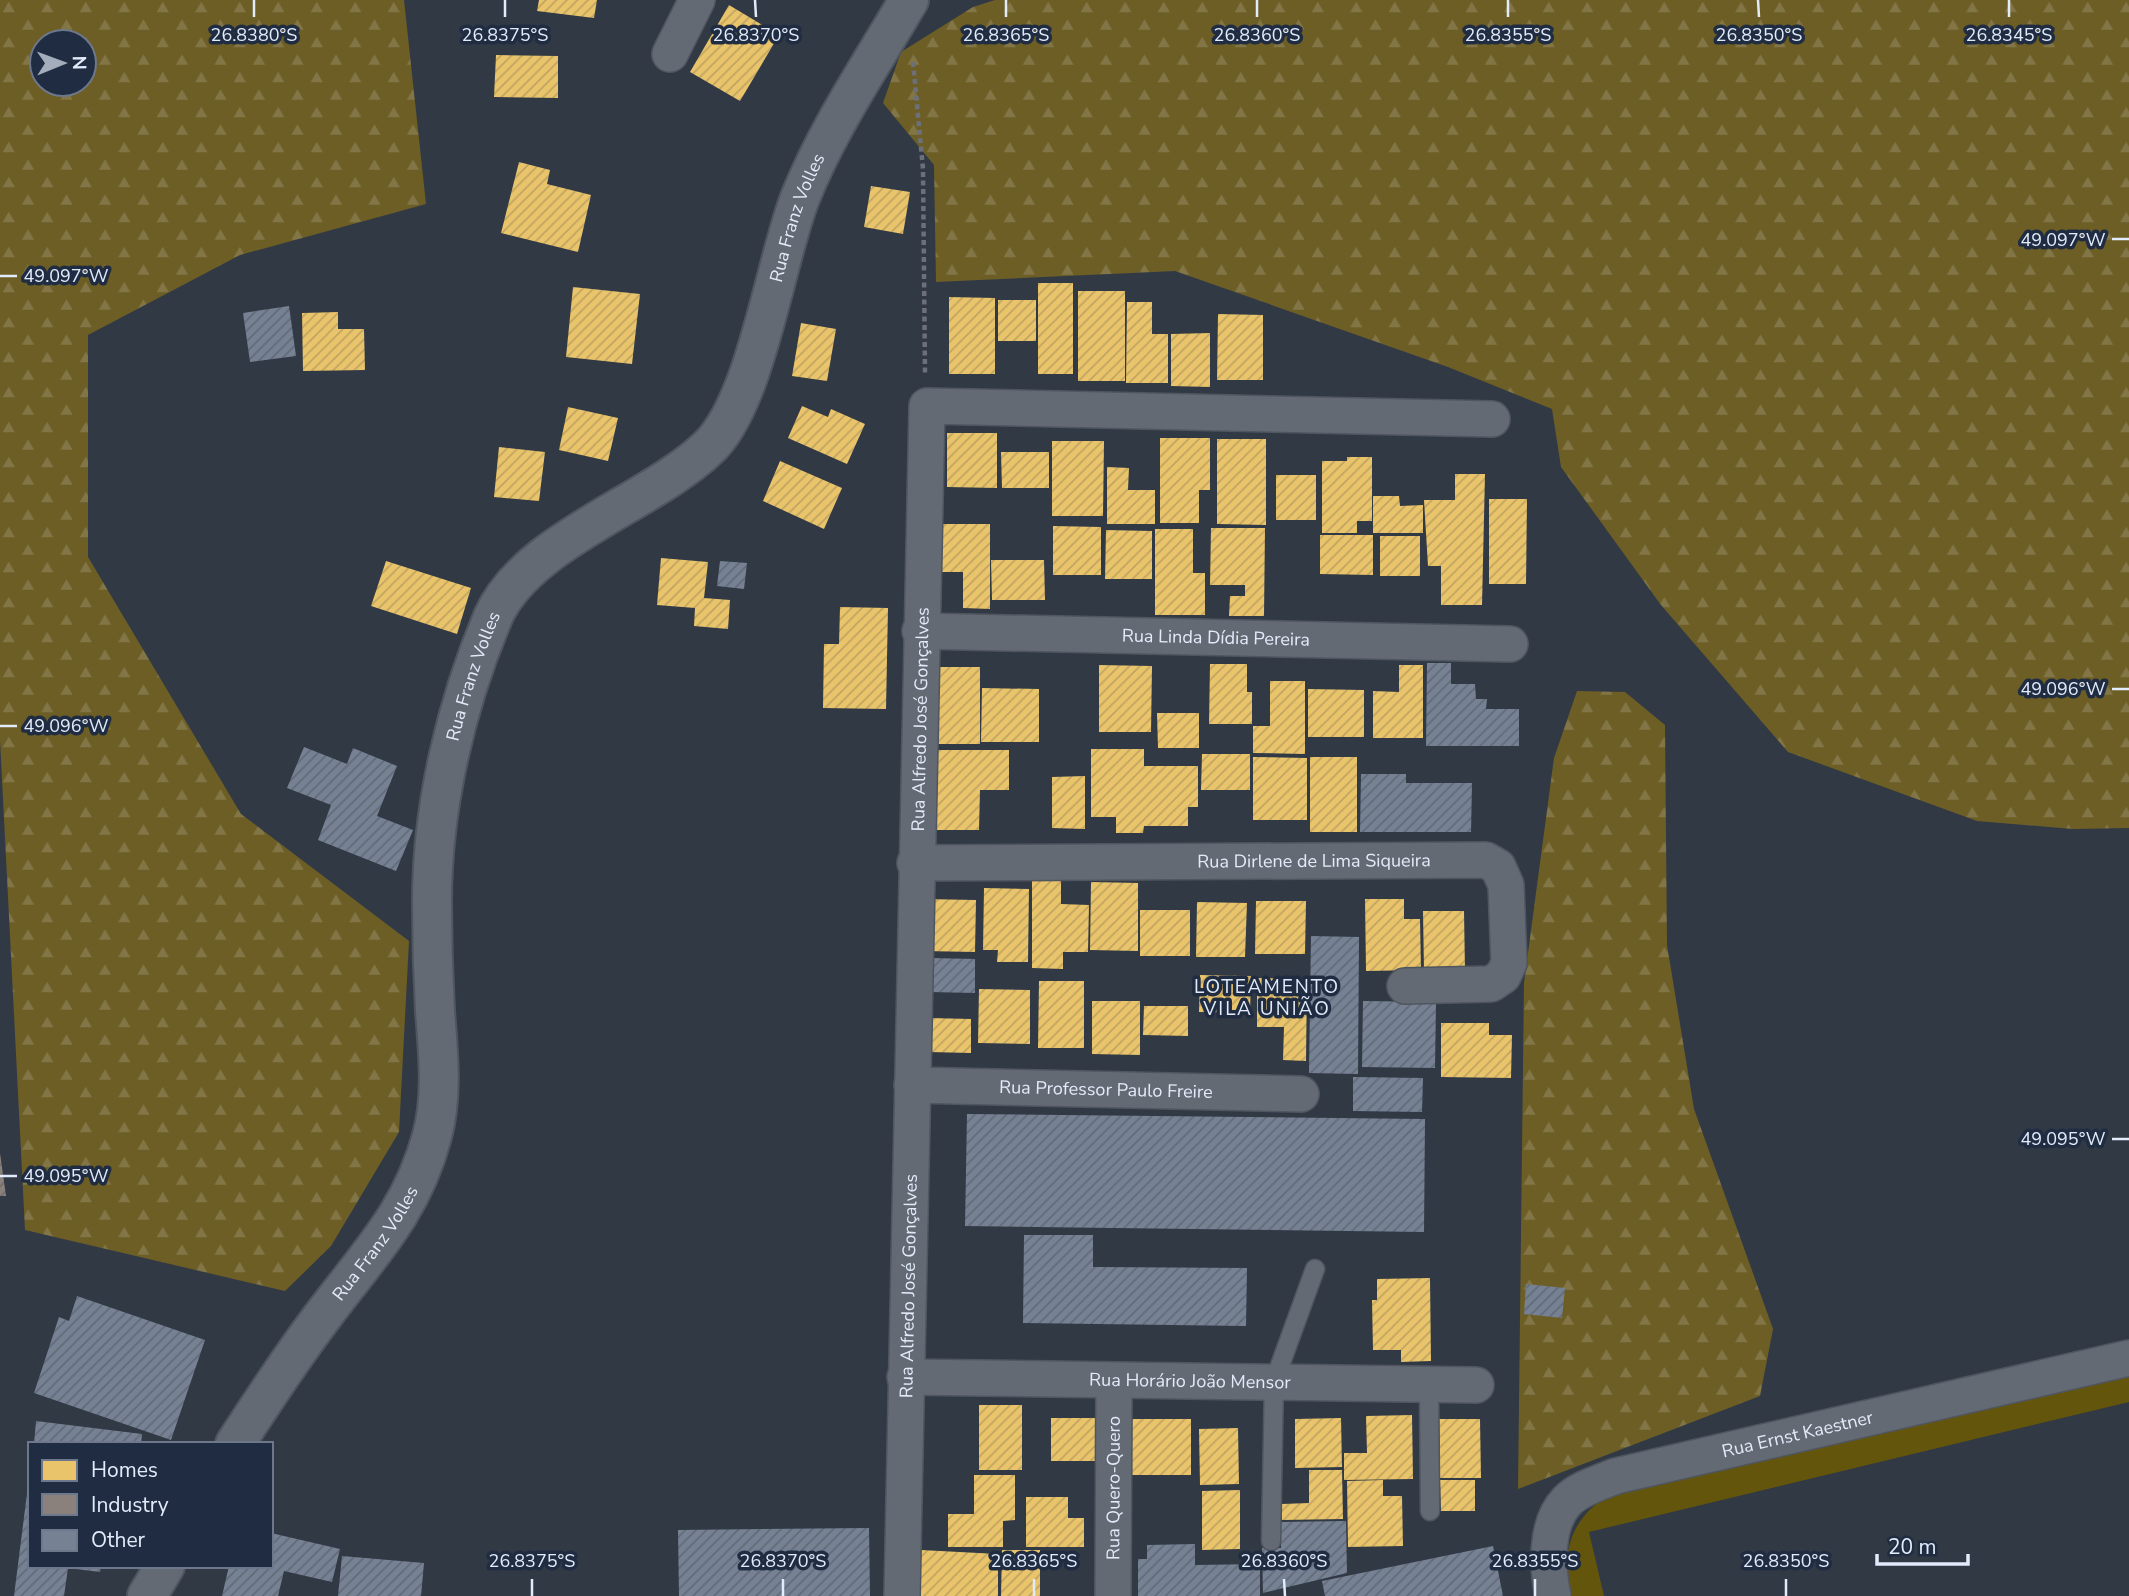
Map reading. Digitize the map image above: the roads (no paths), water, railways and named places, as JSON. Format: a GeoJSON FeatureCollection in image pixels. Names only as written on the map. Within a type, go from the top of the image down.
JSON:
{"type":"FeatureCollection","features":[{"type":"Feature","properties":{"kind":"street"},"geometry":{"type":"LineString","coordinates":[[670,54],[697,0]]}},
{"type":"Feature","properties":{"kind":"street","name":"Rua Franz Volles"},"geometry":{"type":"LineString","coordinates":[[236,1442],[283,1369],[392,1228],[419,1180],[434,1129],[439,1073],[432,898],[438,814],[454,740],[495,613],[518,579],[553,551],[709,447],[730,418],[753,358],[800,199],[834,126],[909,0]]}},
{"type":"Feature","properties":{"kind":"street","name":"Rua Alfredo José Gonçalves"},"geometry":{"type":"LineString","coordinates":[[902,1596],[920,631],[928,406],[1492,419]]}},
{"type":"Feature","properties":{"kind":"street","name":"Rua Linda Dídia Pereira"},"geometry":{"type":"LineString","coordinates":[[920,631],[1510,644]]}},
{"type":"Feature","properties":{"kind":"street","name":"Rua Dirlene de Lima Siqueira"},"geometry":{"type":"LineString","coordinates":[[915,863],[1486,860],[1498,867],[1506,885],[1509,963],[1503,976],[1491,984],[1405,986]]}},
{"type":"Feature","properties":{"kind":"street","name":"Rua Professor Paulo Freire"},"geometry":{"type":"LineString","coordinates":[[912,1085],[1300,1094]]}},
{"type":"Feature","properties":{"kind":"street","name":"Rua Ernst Kaestner"},"geometry":{"type":"LineString","coordinates":[[1553,1596],[1549,1558],[1552,1529],[1567,1501],[1616,1476],[2129,1358]]}},
{"type":"Feature","properties":{"kind":"street","name":"Rua Horário João Mensor"},"geometry":{"type":"LineString","coordinates":[[905,1377],[1476,1385]]}},
{"type":"Feature","properties":{"kind":"street","name":"Rua Quero-Quero"},"geometry":{"type":"LineString","coordinates":[[1113,1596],[1114,1381]]}},
{"type":"Feature","properties":{"kind":"street"},"geometry":{"type":"LineString","coordinates":[[147,1596],[164,1568]]}},
{"type":"Feature","properties":{"kind":"lane"},"geometry":{"type":"LineString","coordinates":[[1271,1541],[1275,1382],[1315,1269]]}},
{"type":"Feature","properties":{"kind":"lane"},"geometry":{"type":"LineString","coordinates":[[1429,1385],[1430,1511]]}},
{"type":"Feature","properties":{"kind":"district","name":"LOTEAMENTO VILA UNIÃO"},"geometry":{"type":"Point","coordinates":[1267,997]}}]}
